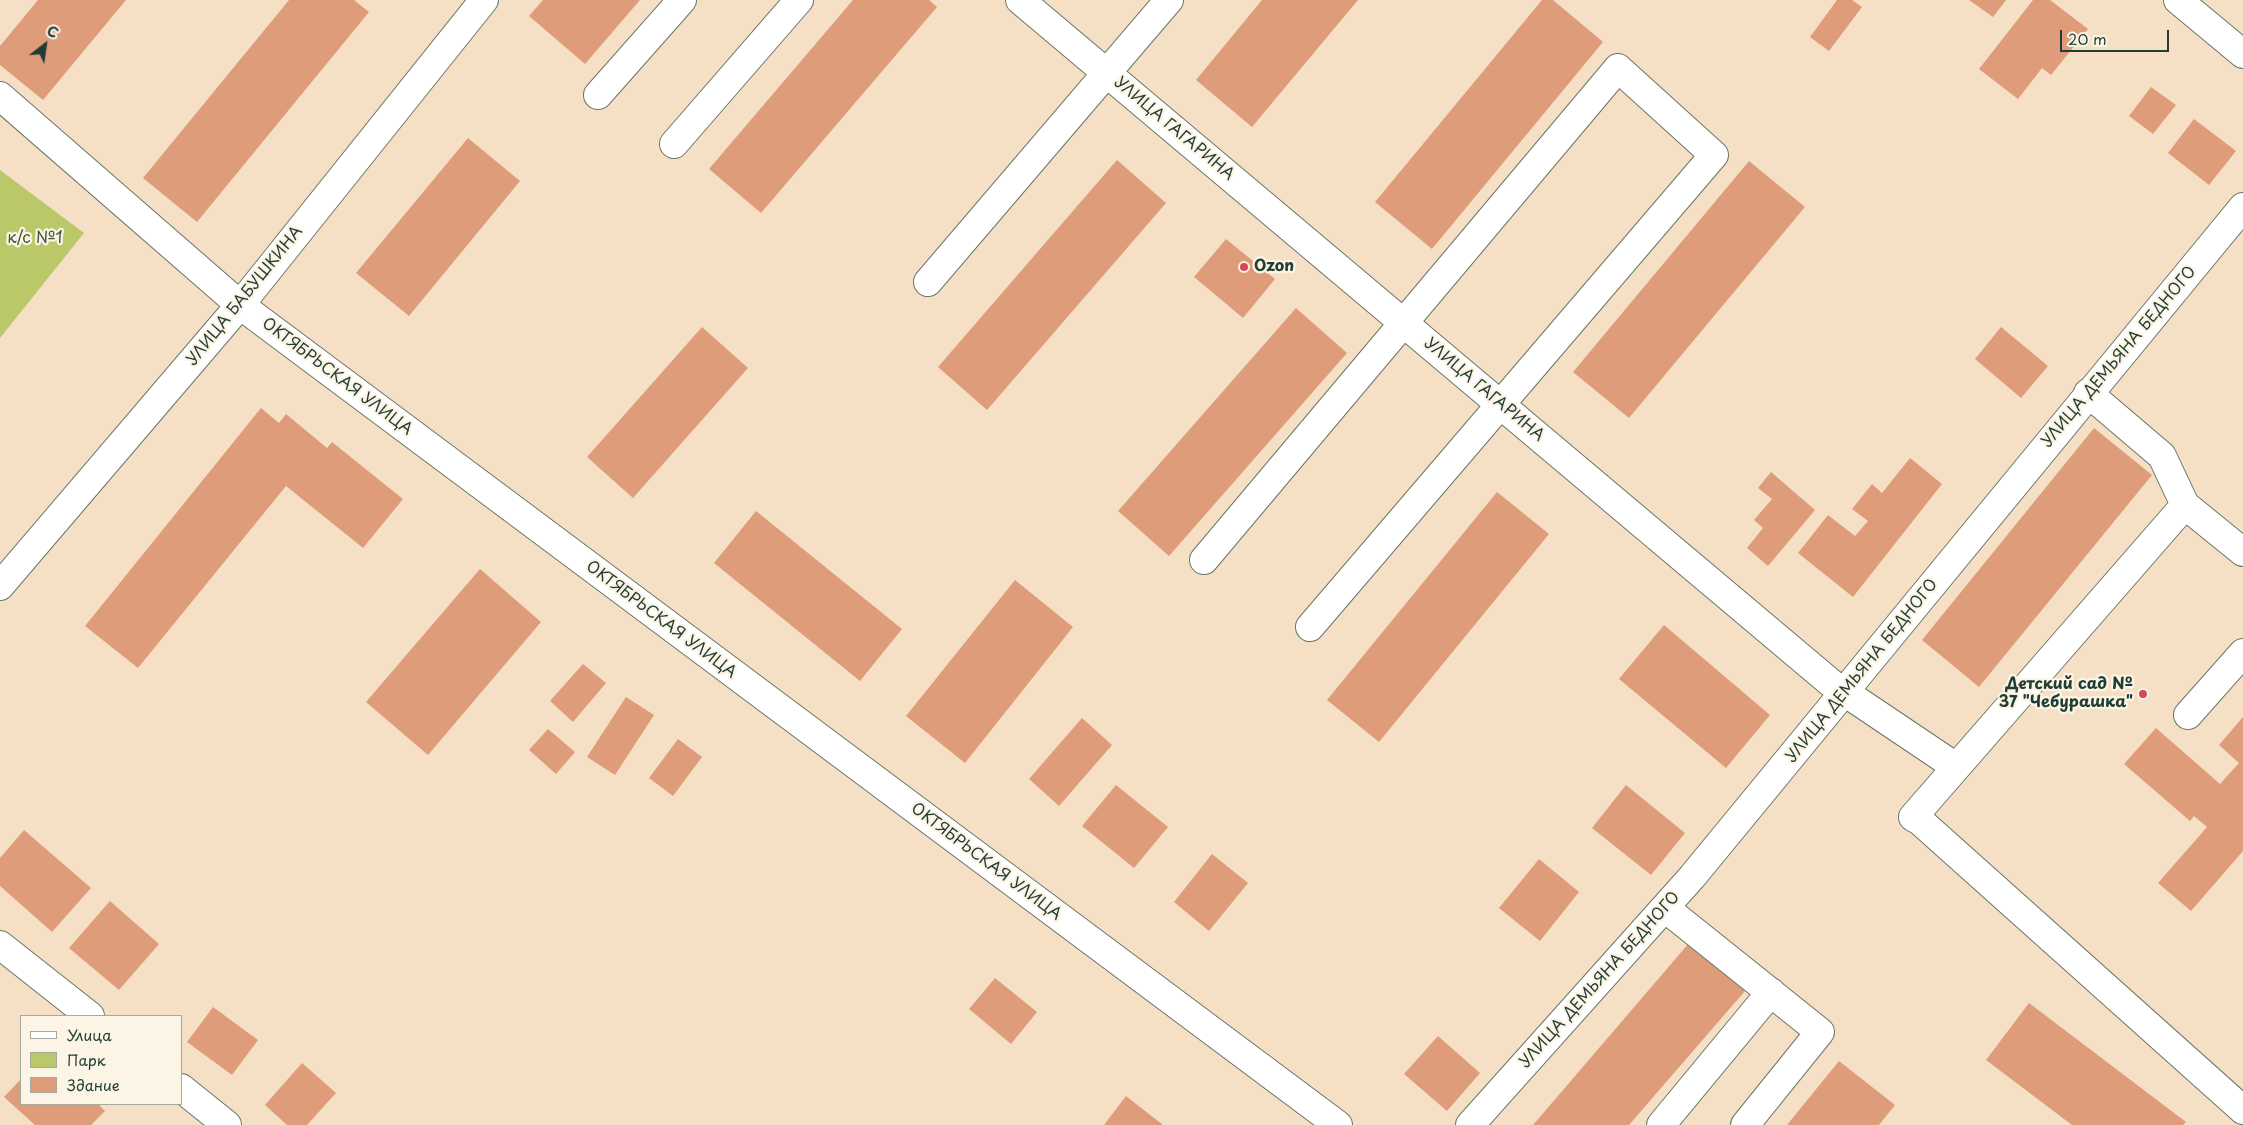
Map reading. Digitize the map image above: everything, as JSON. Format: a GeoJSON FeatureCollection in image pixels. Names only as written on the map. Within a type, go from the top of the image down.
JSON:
{"type":"FeatureCollection","features":[{"type":"Feature","properties":{"kind":"street","name":"УЛИЦА БАБУШКИНА"},"geometry":{"type":"LineString","coordinates":[[0,586],[240,305],[484,0]]}},
{"type":"Feature","properties":{"kind":"street"},"geometry":{"type":"LineString","coordinates":[[598,95],[682,0]]}},
{"type":"Feature","properties":{"kind":"street"},"geometry":{"type":"LineString","coordinates":[[674,144],[798,0]]}},
{"type":"Feature","properties":{"kind":"street","name":"УЛИЦА ГАГАРИНА"},"geometry":{"type":"LineString","coordinates":[[1020,0],[1824,676],[1956,767]]}},
{"type":"Feature","properties":{"kind":"street"},"geometry":{"type":"LineString","coordinates":[[928,282],[1169,0]]}},
{"type":"Feature","properties":{"kind":"street"},"geometry":{"type":"LineString","coordinates":[[2178,0],[2243,54]]}},
{"type":"Feature","properties":{"kind":"street"},"geometry":{"type":"LineString","coordinates":[[1204,560],[1618,68],[1714,155],[1310,627]]}},
{"type":"Feature","properties":{"kind":"street","name":"ОКТЯБРЬСКАЯ УЛИЦА"},"geometry":{"type":"LineString","coordinates":[[0,96],[240,305],[1338,1125]]}},
{"type":"Feature","properties":{"kind":"street","name":"УЛИЦА ДЕМЬЯНА БЕДНОГО"},"geometry":{"type":"LineString","coordinates":[[1470,1125],[1665,908],[1805,742],[2088,393],[2243,207]]}},
{"type":"Feature","properties":{"kind":"street"},"geometry":{"type":"LineString","coordinates":[[2088,393],[2162,456],[2184,505],[2243,552]]}},
{"type":"Feature","properties":{"kind":"street"},"geometry":{"type":"LineString","coordinates":[[2184,505],[1913,817],[1927,827],[2243,1110]]}},
{"type":"Feature","properties":{"kind":"street"},"geometry":{"type":"LineString","coordinates":[[2188,716],[2243,653]]}},
{"type":"Feature","properties":{"kind":"street"},"geometry":{"type":"LineString","coordinates":[[1665,908],[1820,1032],[1745,1125]]}},
{"type":"Feature","properties":{"kind":"street"},"geometry":{"type":"LineString","coordinates":[[0,945],[89,1015]]}},
{"type":"Feature","properties":{"kind":"street"},"geometry":{"type":"LineString","coordinates":[[1661,1125],[1771,992]]}},
{"type":"Feature","properties":{"kind":"street"},"geometry":{"type":"LineString","coordinates":[[182,1089],[228,1125]]}},
{"type":"Feature","properties":{"kind":"green space","name":"к/с №1"},"geometry":{"type":"Polygon","coordinates":[[[0,170],[84,233],[0,338],[0,170]]]}},
{"type":"Feature","properties":{"kind":"building"},"geometry":{"type":"Polygon","coordinates":[[[38,0],[126,0],[43,100],[0,65],[0,46],[38,0]]]}},
{"type":"Feature","properties":{"kind":"building"},"geometry":{"type":"Polygon","coordinates":[[[289,0],[354,0],[369,12],[197,222],[143,178],[289,0]]]}},
{"type":"Feature","properties":{"kind":"building"},"geometry":{"type":"Polygon","coordinates":[[[543,0],[640,0],[585,64],[529,16],[543,0]]]}},
{"type":"Feature","properties":{"kind":"building"},"geometry":{"type":"Polygon","coordinates":[[[853,0],[929,0],[937,7],[761,213],[709,169],[853,0]]]}},
{"type":"Feature","properties":{"kind":"building"},"geometry":{"type":"Polygon","coordinates":[[[1262,0],[1358,0],[1252,127],[1196,80],[1262,0]]]}},
{"type":"Feature","properties":{"kind":"building"},"geometry":{"type":"Polygon","coordinates":[[[1542,0],[1553,0],[1603,42],[1432,249],[1375,202],[1542,0]]]}},
{"type":"Feature","properties":{"kind":"building"},"geometry":{"type":"Polygon","coordinates":[[[1837,0],[1852,0],[1862,7],[1829,51],[1810,37],[1837,0]]]}},
{"type":"Feature","properties":{"kind":"building"},"geometry":{"type":"Polygon","coordinates":[[[1969,0],[2006,0],[1993,17],[1969,0]]]}},
{"type":"Feature","properties":{"kind":"building"},"geometry":{"type":"Polygon","coordinates":[[[2033,0],[2050,0],[2088,29],[2051,75],[2042,68],[2018,99],[1979,69],[2033,0]]]}},
{"type":"Feature","properties":{"kind":"building"},"geometry":{"type":"Polygon","coordinates":[[[2151,87],[2176,105],[2153,134],[2129,116],[2151,87]]]}},
{"type":"Feature","properties":{"kind":"building"},"geometry":{"type":"Polygon","coordinates":[[[2194,119],[2236,151],[2209,185],[2168,153],[2194,119]]]}},
{"type":"Feature","properties":{"kind":"building"},"geometry":{"type":"Polygon","coordinates":[[[468,138],[520,181],[409,316],[356,273],[468,138]]]}},
{"type":"Feature","properties":{"kind":"building"},"geometry":{"type":"Polygon","coordinates":[[[1117,160],[1166,203],[987,410],[938,367],[1117,160]]]}},
{"type":"Feature","properties":{"kind":"building"},"geometry":{"type":"Polygon","coordinates":[[[1749,161],[1805,207],[1629,418],[1573,372],[1749,161]]]}},
{"type":"Feature","properties":{"kind":"building"},"geometry":{"type":"Polygon","coordinates":[[[1226,239],[1275,279],[1243,318],[1194,277],[1226,239]]]}},
{"type":"Feature","properties":{"kind":"building"},"geometry":{"type":"Polygon","coordinates":[[[1296,308],[1347,353],[1169,556],[1118,511],[1296,308]]]}},
{"type":"Feature","properties":{"kind":"building"},"geometry":{"type":"Polygon","coordinates":[[[702,327],[748,368],[633,498],[587,457],[702,327]]]}},
{"type":"Feature","properties":{"kind":"building"},"geometry":{"type":"Polygon","coordinates":[[[2001,327],[2048,366],[2021,398],[1975,359],[2001,327]]]}},
{"type":"Feature","properties":{"kind":"building"},"geometry":{"type":"Polygon","coordinates":[[[261,408],[279,423],[286,414],[327,448],[332,442],[403,499],[363,548],[286,486],[138,668],[85,626],[261,408]]]}},
{"type":"Feature","properties":{"kind":"building"},"geometry":{"type":"Polygon","coordinates":[[[2094,428],[2152,475],[1979,687],[1922,640],[2094,428]]]}},
{"type":"Feature","properties":{"kind":"building"},"geometry":{"type":"Polygon","coordinates":[[[1910,458],[1942,484],[1853,597],[1798,553],[1828,515],[1855,536],[1868,521],[1852,509],[1872,484],[1882,493],[1910,458]]]}},
{"type":"Feature","properties":{"kind":"building"},"geometry":{"type":"Polygon","coordinates":[[[1771,472],[1815,510],[1768,566],[1747,548],[1763,528],[1754,520],[1772,499],[1758,488],[1771,472]]]}},
{"type":"Feature","properties":{"kind":"building"},"geometry":{"type":"Polygon","coordinates":[[[1497,492],[1549,534],[1379,742],[1327,700],[1497,492]]]}},
{"type":"Feature","properties":{"kind":"building"},"geometry":{"type":"Polygon","coordinates":[[[756,511],[902,629],[860,681],[714,563],[756,511]]]}},
{"type":"Feature","properties":{"kind":"building"},"geometry":{"type":"Polygon","coordinates":[[[480,569],[541,622],[428,755],[366,702],[480,569]]]}},
{"type":"Feature","properties":{"kind":"building"},"geometry":{"type":"Polygon","coordinates":[[[1015,580],[1073,627],[965,763],[906,716],[1015,580]]]}},
{"type":"Feature","properties":{"kind":"building"},"geometry":{"type":"Polygon","coordinates":[[[1664,625],[1770,715],[1726,768],[1619,679],[1664,625]]]}},
{"type":"Feature","properties":{"kind":"building"},"geometry":{"type":"Polygon","coordinates":[[[583,664],[606,683],[573,722],[550,701],[583,664]]]}},
{"type":"Feature","properties":{"kind":"building"},"geometry":{"type":"Polygon","coordinates":[[[626,697],[654,715],[615,775],[587,757],[626,697]]]}},
{"type":"Feature","properties":{"kind":"building"},"geometry":{"type":"Polygon","coordinates":[[[2243,717],[2243,851],[2191,911],[2158,883],[2207,827],[2194,816],[2190,821],[2124,764],[2156,728],[2220,784],[2239,763],[2219,745],[2243,717]]]}},
{"type":"Feature","properties":{"kind":"building"},"geometry":{"type":"Polygon","coordinates":[[[1082,718],[1112,745],[1059,806],[1029,779],[1082,718]]]}},
{"type":"Feature","properties":{"kind":"building"},"geometry":{"type":"Polygon","coordinates":[[[548,729],[575,752],[556,774],[529,750],[548,729]]]}},
{"type":"Feature","properties":{"kind":"building"},"geometry":{"type":"Polygon","coordinates":[[[678,739],[702,757],[673,796],[649,778],[678,739]]]}},
{"type":"Feature","properties":{"kind":"building"},"geometry":{"type":"Polygon","coordinates":[[[1116,785],[1168,827],[1134,868],[1082,826],[1116,785]]]}},
{"type":"Feature","properties":{"kind":"building"},"geometry":{"type":"Polygon","coordinates":[[[1626,785],[1685,833],[1651,875],[1592,828],[1626,785]]]}},
{"type":"Feature","properties":{"kind":"building"},"geometry":{"type":"Polygon","coordinates":[[[24,830],[91,888],[52,932],[0,886],[0,858],[24,830]]]}},
{"type":"Feature","properties":{"kind":"building"},"geometry":{"type":"Polygon","coordinates":[[[1212,854],[1248,883],[1209,931],[1174,902],[1212,854]]]}},
{"type":"Feature","properties":{"kind":"building"},"geometry":{"type":"Polygon","coordinates":[[[1539,859],[1579,892],[1540,941],[1499,908],[1539,859]]]}},
{"type":"Feature","properties":{"kind":"building"},"geometry":{"type":"Polygon","coordinates":[[[110,901],[159,944],[119,990],[69,948],[110,901]]]}},
{"type":"Feature","properties":{"kind":"building"},"geometry":{"type":"Polygon","coordinates":[[[1689,943],[1745,991],[1629,1125],[1533,1125],[1689,943]]]}},
{"type":"Feature","properties":{"kind":"building"},"geometry":{"type":"Polygon","coordinates":[[[995,978],[1037,1012],[1011,1044],[969,1009],[995,978]]]}},
{"type":"Feature","properties":{"kind":"building"},"geometry":{"type":"Polygon","coordinates":[[[2029,1003],[2186,1122],[2183,1125],[2072,1125],[1986,1060],[2029,1003]]]}},
{"type":"Feature","properties":{"kind":"building"},"geometry":{"type":"Polygon","coordinates":[[[213,1007],[258,1040],[232,1075],[187,1042],[213,1007]]]}},
{"type":"Feature","properties":{"kind":"building"},"geometry":{"type":"Polygon","coordinates":[[[1438,1036],[1480,1073],[1447,1111],[1404,1074],[1438,1036]]]}},
{"type":"Feature","properties":{"kind":"building"},"geometry":{"type":"Polygon","coordinates":[[[1839,1061],[1895,1105],[1879,1125],[1787,1125],[1839,1061]]]}},
{"type":"Feature","properties":{"kind":"building"},"geometry":{"type":"Polygon","coordinates":[[[302,1063],[336,1093],[307,1125],[287,1125],[265,1105],[302,1063]]]}},
{"type":"Feature","properties":{"kind":"building"},"geometry":{"type":"Polygon","coordinates":[[[20,1080],[20,1105],[99,1105],[105,1111],[91,1125],[35,1125],[4,1097],[20,1080]]]}},
{"type":"Feature","properties":{"kind":"building"},"geometry":{"type":"Polygon","coordinates":[[[1126,1096],[1163,1125],[1104,1125],[1126,1096]]]}},
{"type":"Feature","properties":{"kind":"place","name":"Ozon"},"geometry":{"type":"Point","coordinates":[1244,267]}},
{"type":"Feature","properties":{"kind":"place","name":"Детский сад № 37 \"Чебурашка\""},"geometry":{"type":"Point","coordinates":[2143,694]}}]}
